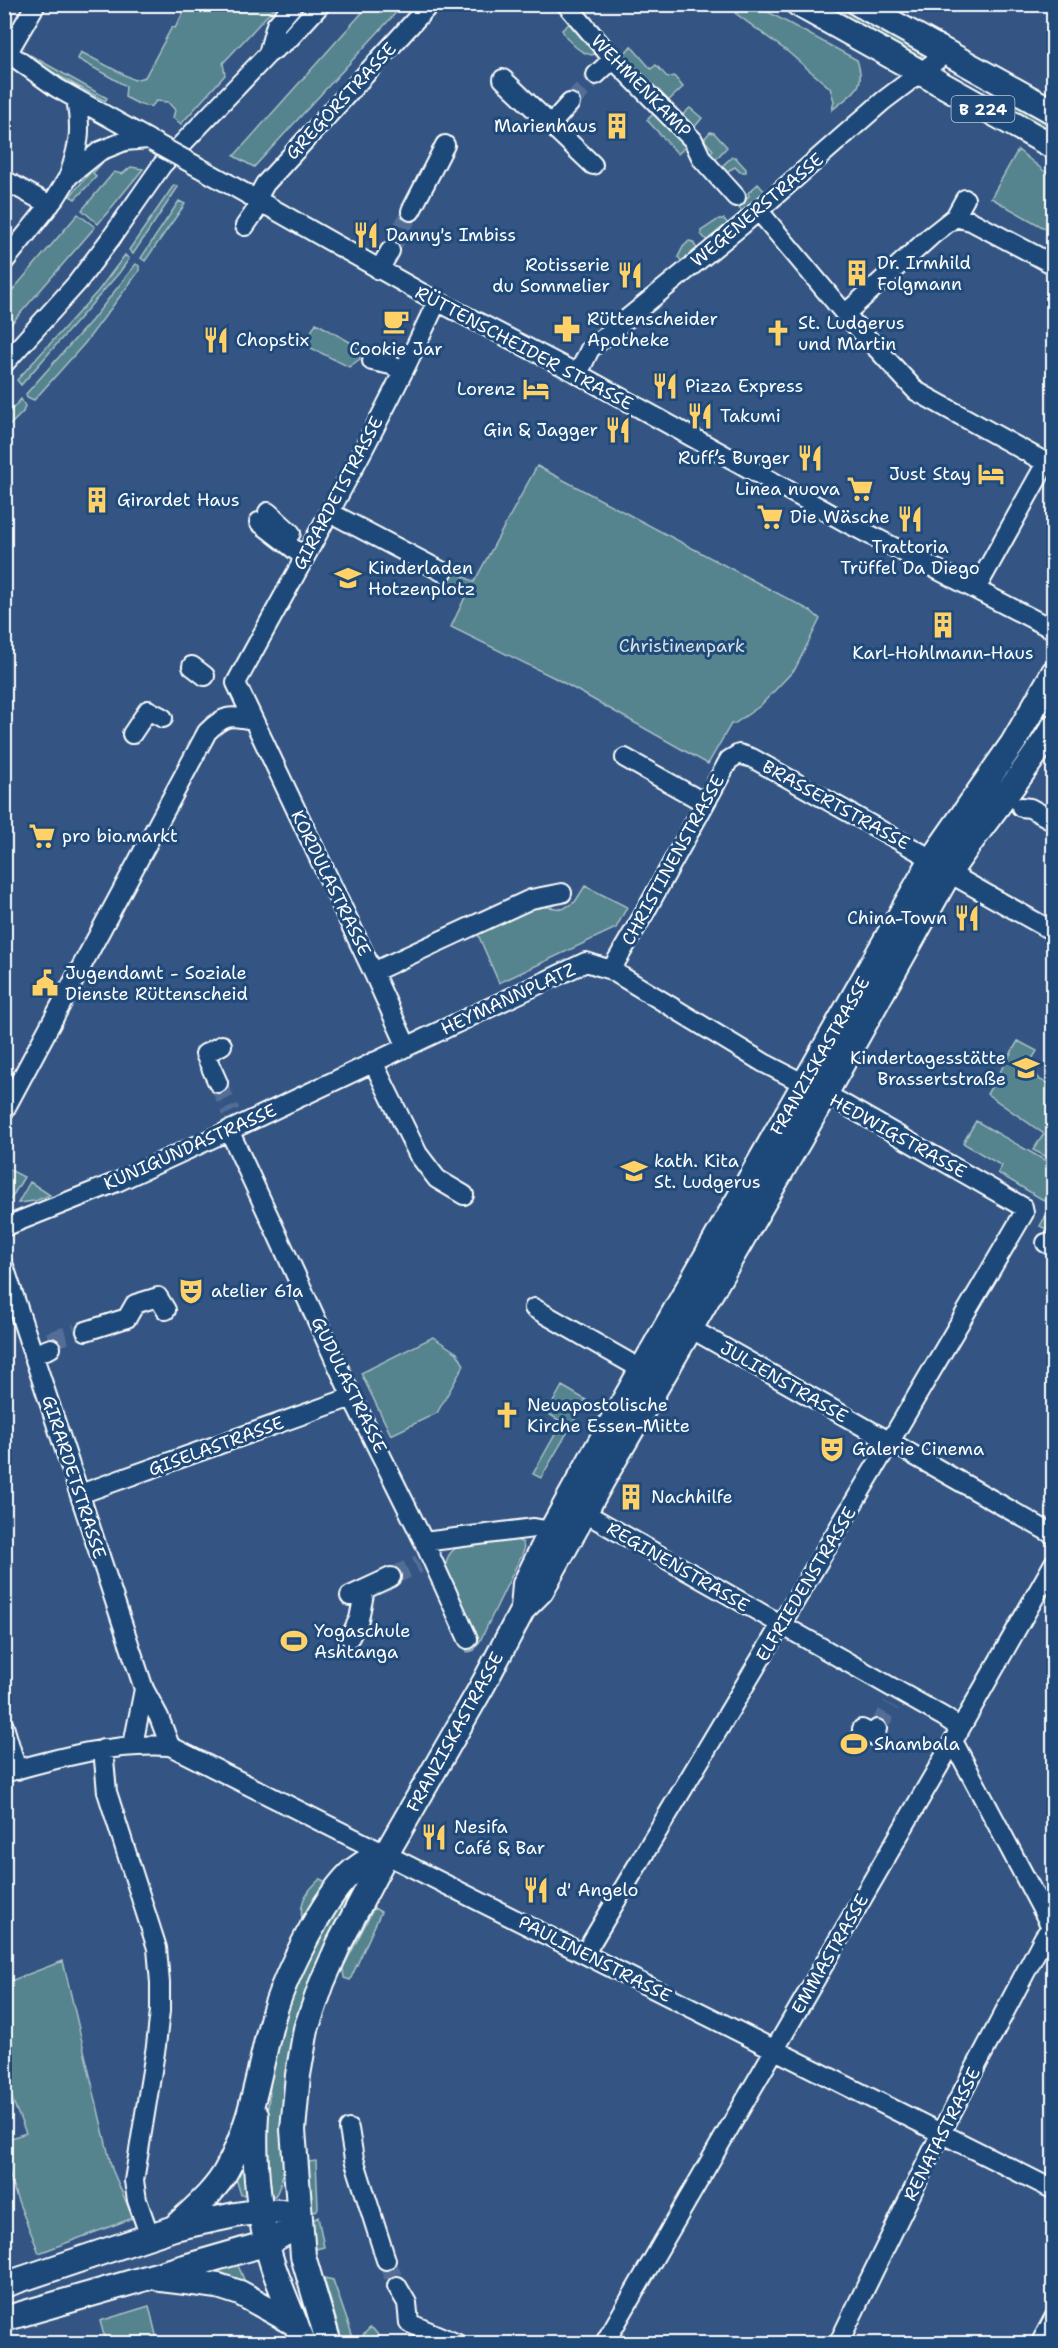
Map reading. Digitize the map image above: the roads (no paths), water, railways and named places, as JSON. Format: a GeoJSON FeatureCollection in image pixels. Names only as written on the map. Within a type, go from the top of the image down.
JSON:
{"type":"FeatureCollection","features":[{"type":"Feature","properties":{"kind":"main road","name":"B 224"},"geometry":{"type":"LineString","coordinates":[[798,4],[919,74],[1053,147]]}},
{"type":"Feature","properties":{"kind":"main road","name":"B 224"},"geometry":{"type":"LineString","coordinates":[[859,4],[945,54],[1053,112]]}},
{"type":"Feature","properties":{"kind":"main road","name":"FRANZISKASTRASSE"},"geometry":{"type":"LineString","coordinates":[[523,1609],[525,1584],[551,1531],[651,1375],[1053,672]]}},
{"type":"Feature","properties":{"kind":"main road","name":"FRANZISKASTRASSE"},"geometry":{"type":"LineString","coordinates":[[940,866],[971,840],[1042,746],[1053,726]]}},
{"type":"Feature","properties":{"kind":"main road","name":"FRANZISKASTRASSE"},"geometry":{"type":"LineString","coordinates":[[329,2343],[306,2273],[299,2225],[293,2130],[298,2075],[306,2029],[339,1944],[386,1854],[484,1683],[523,1609],[541,1591],[585,1514],[651,1375]]}},
{"type":"Feature","properties":{"kind":"main road"},"geometry":{"type":"LineString","coordinates":[[174,2228],[226,2172],[241,2137],[260,2076],[274,2013],[306,1939],[324,1907],[354,1870],[372,1858],[386,1854]]}},
{"type":"Feature","properties":{"kind":"main road"},"geometry":{"type":"LineString","coordinates":[[260,2076],[255,2135],[262,2211],[273,2264],[300,2334]]}},
{"type":"Feature","properties":{"kind":"main road"},"geometry":{"type":"LineString","coordinates":[[4,2285],[174,2228],[262,2211],[282,2212],[299,2225],[268,2243],[153,2278],[4,2319]]}},
{"type":"Feature","properties":{"kind":"main road"},"geometry":{"type":"LineString","coordinates":[[153,2278],[229,2289],[259,2302],[300,2334]]}},
{"type":"Feature","properties":{"kind":"street"},"geometry":{"type":"LineString","coordinates":[[7,51],[36,4]]}},
{"type":"Feature","properties":{"kind":"street"},"geometry":{"type":"LineString","coordinates":[[268,54],[276,24],[294,4]]}},
{"type":"Feature","properties":{"kind":"street"},"geometry":{"type":"LineString","coordinates":[[268,54],[281,32],[306,4]]}},
{"type":"Feature","properties":{"kind":"street"},"geometry":{"type":"LineString","coordinates":[[4,364],[77,283],[162,165],[268,54],[289,39],[321,4]]}},
{"type":"Feature","properties":{"kind":"street"},"geometry":{"type":"LineString","coordinates":[[268,54],[297,45],[335,4]]}},
{"type":"Feature","properties":{"kind":"street","name":"GREGORSTRASSE"},"geometry":{"type":"LineString","coordinates":[[245,226],[265,184],[430,4]]}},
{"type":"Feature","properties":{"kind":"street","name":"WEHMENKAMP"},"geometry":{"type":"LineString","coordinates":[[566,4],[615,61],[693,140],[702,159],[736,197]]}},
{"type":"Feature","properties":{"kind":"street","name":"RÜTTENSCHEIDER STRASSE"},"geometry":{"type":"LineString","coordinates":[[7,51],[42,78],[76,99],[379,270],[578,374],[841,520],[1053,630]]}},
{"type":"Feature","properties":{"kind":"street","name":"WEGENERSTRASSE"},"geometry":{"type":"LineString","coordinates":[[578,374],[590,350],[852,129],[945,54]]}},
{"type":"Feature","properties":{"kind":"street"},"geometry":{"type":"LineString","coordinates":[[597,75],[615,61]]}},
{"type":"Feature","properties":{"kind":"street"},"geometry":{"type":"LineString","coordinates":[[503,79],[593,165]]}},
{"type":"Feature","properties":{"kind":"street"},"geometry":{"type":"LineString","coordinates":[[4,262],[50,205],[69,176],[80,142],[81,124],[76,99]]}},
{"type":"Feature","properties":{"kind":"street"},"geometry":{"type":"LineString","coordinates":[[551,124],[570,103]]}},
{"type":"Feature","properties":{"kind":"street"},"geometry":{"type":"LineString","coordinates":[[69,176],[100,151],[124,141],[150,141]]}},
{"type":"Feature","properties":{"kind":"street"},"geometry":{"type":"LineString","coordinates":[[411,211],[445,145]]}},
{"type":"Feature","properties":{"kind":"street"},"geometry":{"type":"LineString","coordinates":[[8,182],[50,205]]}},
{"type":"Feature","properties":{"kind":"street"},"geometry":{"type":"LineString","coordinates":[[845,314],[955,217],[965,199]]}},
{"type":"Feature","properties":{"kind":"street"},"geometry":{"type":"LineString","coordinates":[[758,210],[845,314],[916,391],[1050,465],[976,589]]}},
{"type":"Feature","properties":{"kind":"street"},"geometry":{"type":"LineString","coordinates":[[955,217],[971,221],[1053,265]]}},
{"type":"Feature","properties":{"kind":"street"},"geometry":{"type":"LineString","coordinates":[[379,270],[390,251]]}},
{"type":"Feature","properties":{"kind":"street","name":"GIRARDETSTRASSE"},"geometry":{"type":"LineString","coordinates":[[236,683],[403,372],[437,302]]}},
{"type":"Feature","properties":{"kind":"street"},"geometry":{"type":"LineString","coordinates":[[372,361],[391,365],[403,372]]}},
{"type":"Feature","properties":{"kind":"street"},"geometry":{"type":"LineString","coordinates":[[329,512],[443,572]]}},
{"type":"Feature","properties":{"kind":"street"},"geometry":{"type":"LineString","coordinates":[[263,517],[307,552]]}},
{"type":"Feature","properties":{"kind":"street","name":"KORDULASTRASSE"},"geometry":{"type":"LineString","coordinates":[[236,683],[374,972],[407,1047]]}},
{"type":"Feature","properties":{"kind":"street"},"geometry":{"type":"LineString","coordinates":[[132,734],[148,710],[163,718]]}},
{"type":"Feature","properties":{"kind":"street"},"geometry":{"type":"LineString","coordinates":[[4,1111],[207,732],[223,718],[240,717],[253,720]]}},
{"type":"Feature","properties":{"kind":"street","name":"BRASSERTSTRASSE"},"geometry":{"type":"LineString","coordinates":[[739,754],[752,758],[1053,932]]}},
{"type":"Feature","properties":{"kind":"street","name":"CHRISTINENSTRASSE"},"geometry":{"type":"LineString","coordinates":[[611,970],[645,914],[729,760],[739,754]]}},
{"type":"Feature","properties":{"kind":"street"},"geometry":{"type":"LineString","coordinates":[[624,758],[705,803]]}},
{"type":"Feature","properties":{"kind":"street"},"geometry":{"type":"LineString","coordinates":[[1021,807],[1030,808],[1053,821]]}},
{"type":"Feature","properties":{"kind":"street"},"geometry":{"type":"LineString","coordinates":[[374,972],[531,898],[562,893]]}},
{"type":"Feature","properties":{"kind":"street","name":"HEYMANNPLATZ"},"geometry":{"type":"LineString","coordinates":[[407,1047],[586,962],[611,970]]}},
{"type":"Feature","properties":{"kind":"street","name":"HEDWIGSTRASSE"},"geometry":{"type":"LineString","coordinates":[[611,970],[764,1063],[1023,1207],[1024,1213]]}},
{"type":"Feature","properties":{"kind":"street"},"geometry":{"type":"LineString","coordinates":[[218,1083],[205,1054],[222,1045]]}},
{"type":"Feature","properties":{"kind":"street","name":"KUNIGUNDASTRASSE"},"geometry":{"type":"LineString","coordinates":[[4,1227],[117,1182],[232,1123],[407,1047]]}},
{"type":"Feature","properties":{"kind":"street"},"geometry":{"type":"LineString","coordinates":[[373,1062],[418,1154],[437,1179],[464,1195]]}},
{"type":"Feature","properties":{"kind":"street","name":"GUDULASTRASSE"},"geometry":{"type":"LineString","coordinates":[[232,1123],[352,1397],[425,1554],[468,1639]]}},
{"type":"Feature","properties":{"kind":"street","name":"ELFRIEDENSTRASSE"},"geometry":{"type":"LineString","coordinates":[[585,1953],[890,1443],[1024,1213]]}},
{"type":"Feature","properties":{"kind":"street","name":"GIRARDETSTRASSE"},"geometry":{"type":"LineString","coordinates":[[4,1266],[144,1689],[159,1717],[170,1746]]}},
{"type":"Feature","properties":{"kind":"street"},"geometry":{"type":"LineString","coordinates":[[80,1334],[127,1318],[135,1304],[158,1297],[166,1310]]}},
{"type":"Feature","properties":{"kind":"street"},"geometry":{"type":"LineString","coordinates":[[534,1308],[651,1375]]}},
{"type":"Feature","properties":{"kind":"street","name":"JULIENSTRASSE"},"geometry":{"type":"LineString","coordinates":[[681,1323],[1053,1535]]}},
{"type":"Feature","properties":{"kind":"street"},"geometry":{"type":"LineString","coordinates":[[32,1351],[50,1345]]}},
{"type":"Feature","properties":{"kind":"street","name":"GISELASTRASSE"},"geometry":{"type":"LineString","coordinates":[[80,1494],[352,1397]]}},
{"type":"Feature","properties":{"kind":"street"},"geometry":{"type":"LineString","coordinates":[[425,1554],[534,1528],[551,1531],[585,1514]]}},
{"type":"Feature","properties":{"kind":"street","name":"REGINENSTRASSE"},"geometry":{"type":"LineString","coordinates":[[585,1514],[780,1626],[895,1699],[944,1717],[956,1735],[1052,1930]]}},
{"type":"Feature","properties":{"kind":"street","name":"EMMASTRASSE"},"geometry":{"type":"LineString","coordinates":[[604,2343],[1053,1563]]}},
{"type":"Feature","properties":{"kind":"street"},"geometry":{"type":"LineString","coordinates":[[350,1637],[359,1620],[357,1592],[391,1576]]}},
{"type":"Feature","properties":{"kind":"street","name":"GIRARDETSTRASSE"},"geometry":{"type":"LineString","coordinates":[[133,1744],[144,1689]]}},
{"type":"Feature","properties":{"kind":"street"},"geometry":{"type":"LineString","coordinates":[[4,1726],[11,1771]]}},
{"type":"Feature","properties":{"kind":"street","name":"PAULINENSTRASSE"},"geometry":{"type":"LineString","coordinates":[[11,1771],[133,1744],[170,1746],[1053,2190]]}},
{"type":"Feature","properties":{"kind":"street"},"geometry":{"type":"LineString","coordinates":[[103,1749],[106,1792],[157,1948],[160,2011],[134,2181],[137,2200],[150,2237]]}},
{"type":"Feature","properties":{"kind":"street","name":"RENATASTRASSE"},"geometry":{"type":"LineString","coordinates":[[838,2343],[941,2133],[1044,1937],[1052,1930]]}},
{"type":"Feature","properties":{"kind":"street"},"geometry":{"type":"LineString","coordinates":[[349,2128],[354,2159],[386,2260]]}},
{"type":"Feature","properties":{"kind":"street"},"geometry":{"type":"LineString","coordinates":[[397,2286],[407,2303],[409,2323],[458,2343]]}},
{"type":"Feature","properties":{"kind":"street"},"geometry":{"type":"LineString","coordinates":[[1040,2343],[1053,2318]]}},
{"type":"Feature","properties":{"kind":"tunnel"},"geometry":{"type":"LineString","coordinates":[[570,103],[596,75]]}},
{"type":"Feature","properties":{"kind":"tunnel"},"geometry":{"type":"LineString","coordinates":[[390,251],[411,211]]}},
{"type":"Feature","properties":{"kind":"tunnel"},"geometry":{"type":"LineString","coordinates":[[218,1083],[231,1112]]}},
{"type":"Feature","properties":{"kind":"tunnel"},"geometry":{"type":"LineString","coordinates":[[49,1341],[76,1332]]}},
{"type":"Feature","properties":{"kind":"tunnel"},"geometry":{"type":"LineString","coordinates":[[391,1577],[419,1564]]}},
{"type":"Feature","properties":{"kind":"tunnel"},"geometry":{"type":"LineString","coordinates":[[877,1729],[891,1705]]}},
{"type":"Feature","properties":{"kind":"tunnel"},"geometry":{"type":"LineString","coordinates":[[386,2260],[397,2286]]}},
{"type":"Feature","properties":{"kind":"place","name":"Marienhaus"},"geometry":{"type":"Point","coordinates":[617,126]}},
{"type":"Feature","properties":{"kind":"place","name":"Danny's Imbiss"},"geometry":{"type":"Point","coordinates":[366,235]}},
{"type":"Feature","properties":{"kind":"place","name":"Dr. Irmhild Folgmann"},"geometry":{"type":"Point","coordinates":[857,273]}},
{"type":"Feature","properties":{"kind":"place","name":"Rotisserie du Sommelier"},"geometry":{"type":"Point","coordinates":[630,275]}},
{"type":"Feature","properties":{"kind":"place","name":"Cookie Jar"},"geometry":{"type":"Point","coordinates":[396,321]}},
{"type":"Feature","properties":{"kind":"place","name":"Rüttenscheider Apotheke"},"geometry":{"type":"Point","coordinates":[567,329]}},
{"type":"Feature","properties":{"kind":"place","name":"St. Ludgerus und Martin"},"geometry":{"type":"Point","coordinates":[778,333]}},
{"type":"Feature","properties":{"kind":"place","name":"Chopstix"},"geometry":{"type":"Point","coordinates":[216,340]}},
{"type":"Feature","properties":{"kind":"place","name":"Pizza Express"},"geometry":{"type":"Point","coordinates":[665,386]}},
{"type":"Feature","properties":{"kind":"place","name":"Lorenz"},"geometry":{"type":"Point","coordinates":[536,389]}},
{"type":"Feature","properties":{"kind":"place","name":"Takumi"},"geometry":{"type":"Point","coordinates":[700,416]}},
{"type":"Feature","properties":{"kind":"place","name":"Gin & Jagger"},"geometry":{"type":"Point","coordinates":[618,430]}},
{"type":"Feature","properties":{"kind":"place","name":"Ruff’s Burger"},"geometry":{"type":"Point","coordinates":[810,458]}},
{"type":"Feature","properties":{"kind":"place","name":"Just Stay"},"geometry":{"type":"Point","coordinates":[991,474]}},
{"type":"Feature","properties":{"kind":"place","name":"Linea nuova"},"geometry":{"type":"Point","coordinates":[860,489]}},
{"type":"Feature","properties":{"kind":"place","name":"Girardet Haus"},"geometry":{"type":"Point","coordinates":[97,500]}},
{"type":"Feature","properties":{"kind":"place","name":"Die Wäsche"},"geometry":{"type":"Point","coordinates":[770,517]}},
{"type":"Feature","properties":{"kind":"place","name":"Trattoria Trüffel Da Diego"},"geometry":{"type":"Point","coordinates":[910,519]}},
{"type":"Feature","properties":{"kind":"place","name":"Kinderladen Hotzenplotz"},"geometry":{"type":"Point","coordinates":[348,578]}},
{"type":"Feature","properties":{"kind":"place","name":"Karl-Hohlmann-Haus"},"geometry":{"type":"Point","coordinates":[943,625]}},
{"type":"Feature","properties":{"kind":"place","name":"pro bio.markt"},"geometry":{"type":"Point","coordinates":[42,836]}},
{"type":"Feature","properties":{"kind":"place","name":"China-Town"},"geometry":{"type":"Point","coordinates":[967,918]}},
{"type":"Feature","properties":{"kind":"place","name":"Jugendamt - Soziale Dienste Rüttenscheid"},"geometry":{"type":"Point","coordinates":[45,983]}},
{"type":"Feature","properties":{"kind":"place","name":"Kindertagesstätte Brassertstraße"},"geometry":{"type":"Point","coordinates":[1026,1068]}},
{"type":"Feature","properties":{"kind":"place","name":"kath. Kita St. Ludgerus"},"geometry":{"type":"Point","coordinates":[634,1171]}},
{"type":"Feature","properties":{"kind":"place","name":"atelier 61a"},"geometry":{"type":"Point","coordinates":[191,1291]}},
{"type":"Feature","properties":{"kind":"place","name":"Neuapostolische Kirche Essen-Mitte"},"geometry":{"type":"Point","coordinates":[507,1415]}},
{"type":"Feature","properties":{"kind":"place","name":"Galerie Cinema"},"geometry":{"type":"Point","coordinates":[832,1449]}},
{"type":"Feature","properties":{"kind":"place","name":"Nachhilfe"},"geometry":{"type":"Point","coordinates":[631,1497]}},
{"type":"Feature","properties":{"kind":"place","name":"Yogaschule Ashtanga"},"geometry":{"type":"Point","coordinates":[294,1641]}},
{"type":"Feature","properties":{"kind":"place","name":"Shambala"},"geometry":{"type":"Point","coordinates":[854,1744]}},
{"type":"Feature","properties":{"kind":"place","name":"Nesifa Café & Bar"},"geometry":{"type":"Point","coordinates":[434,1837]}},
{"type":"Feature","properties":{"kind":"place","name":"d' Angelo"},"geometry":{"type":"Point","coordinates":[536,1890]}},
{"type":"Feature","properties":{"kind":"park label","name":"Christinenpark"},"geometry":{"type":"Point","coordinates":[682,646]}}]}
